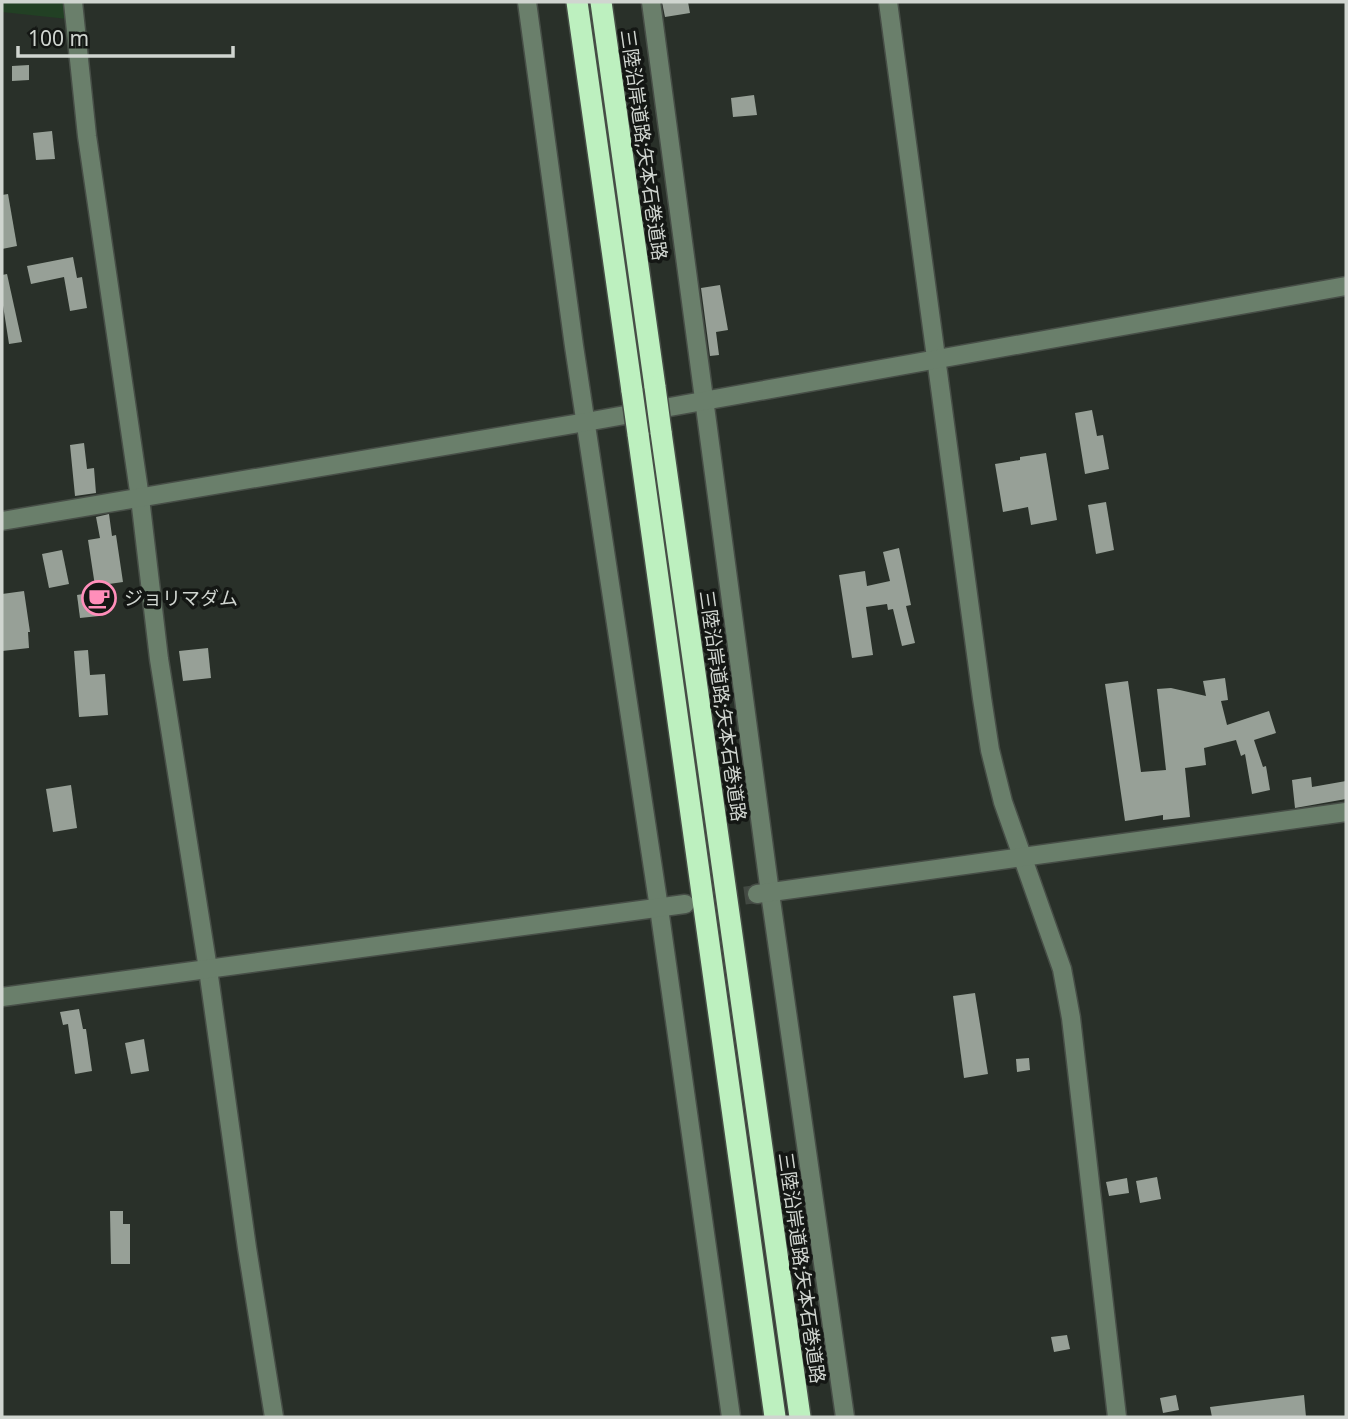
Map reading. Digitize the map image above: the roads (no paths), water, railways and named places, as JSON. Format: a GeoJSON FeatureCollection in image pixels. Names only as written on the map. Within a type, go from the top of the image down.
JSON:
{"type":"FeatureCollection","features":[{"type":"Feature","properties":{"kind":"highway"},"geometry":{"type":"LineString","coordinates":[[577,2],[775,1417]]}},
{"type":"Feature","properties":{"kind":"highway","name":"三陸沿岸道路;矢本石巻道路"},"geometry":{"type":"LineString","coordinates":[[601,2],[800,1417]]}},
{"type":"Feature","properties":{"kind":"street"},"geometry":{"type":"LineString","coordinates":[[73,2],[87,136],[140,498],[159,659],[274,1417]]}},
{"type":"Feature","properties":{"kind":"street"},"geometry":{"type":"LineString","coordinates":[[527,2],[573,346],[659,908],[731,1417]]}},
{"type":"Feature","properties":{"kind":"street"},"geometry":{"type":"LineString","coordinates":[[651,2],[763,894],[845,1417]]}},
{"type":"Feature","properties":{"kind":"street"},"geometry":{"type":"LineString","coordinates":[[888,2],[990,750],[1003,802],[1062,969],[1071,1018],[1117,1417]]}},
{"type":"Feature","properties":{"kind":"street"},"geometry":{"type":"LineString","coordinates":[[2,521],[586,422],[1346,286]]}},
{"type":"Feature","properties":{"kind":"street"},"geometry":{"type":"LineString","coordinates":[[763,894],[1346,813]]}},
{"type":"Feature","properties":{"kind":"street"},"geometry":{"type":"LineString","coordinates":[[2,997],[685,904]]}},
{"type":"Feature","properties":{"kind":"tunnel"},"geometry":{"type":"LineString","coordinates":[[691,903],[757,894]]}},
{"type":"Feature","properties":{"kind":"place","name":"ジョリマダム"},"geometry":{"type":"Point","coordinates":[99,598]}}]}
